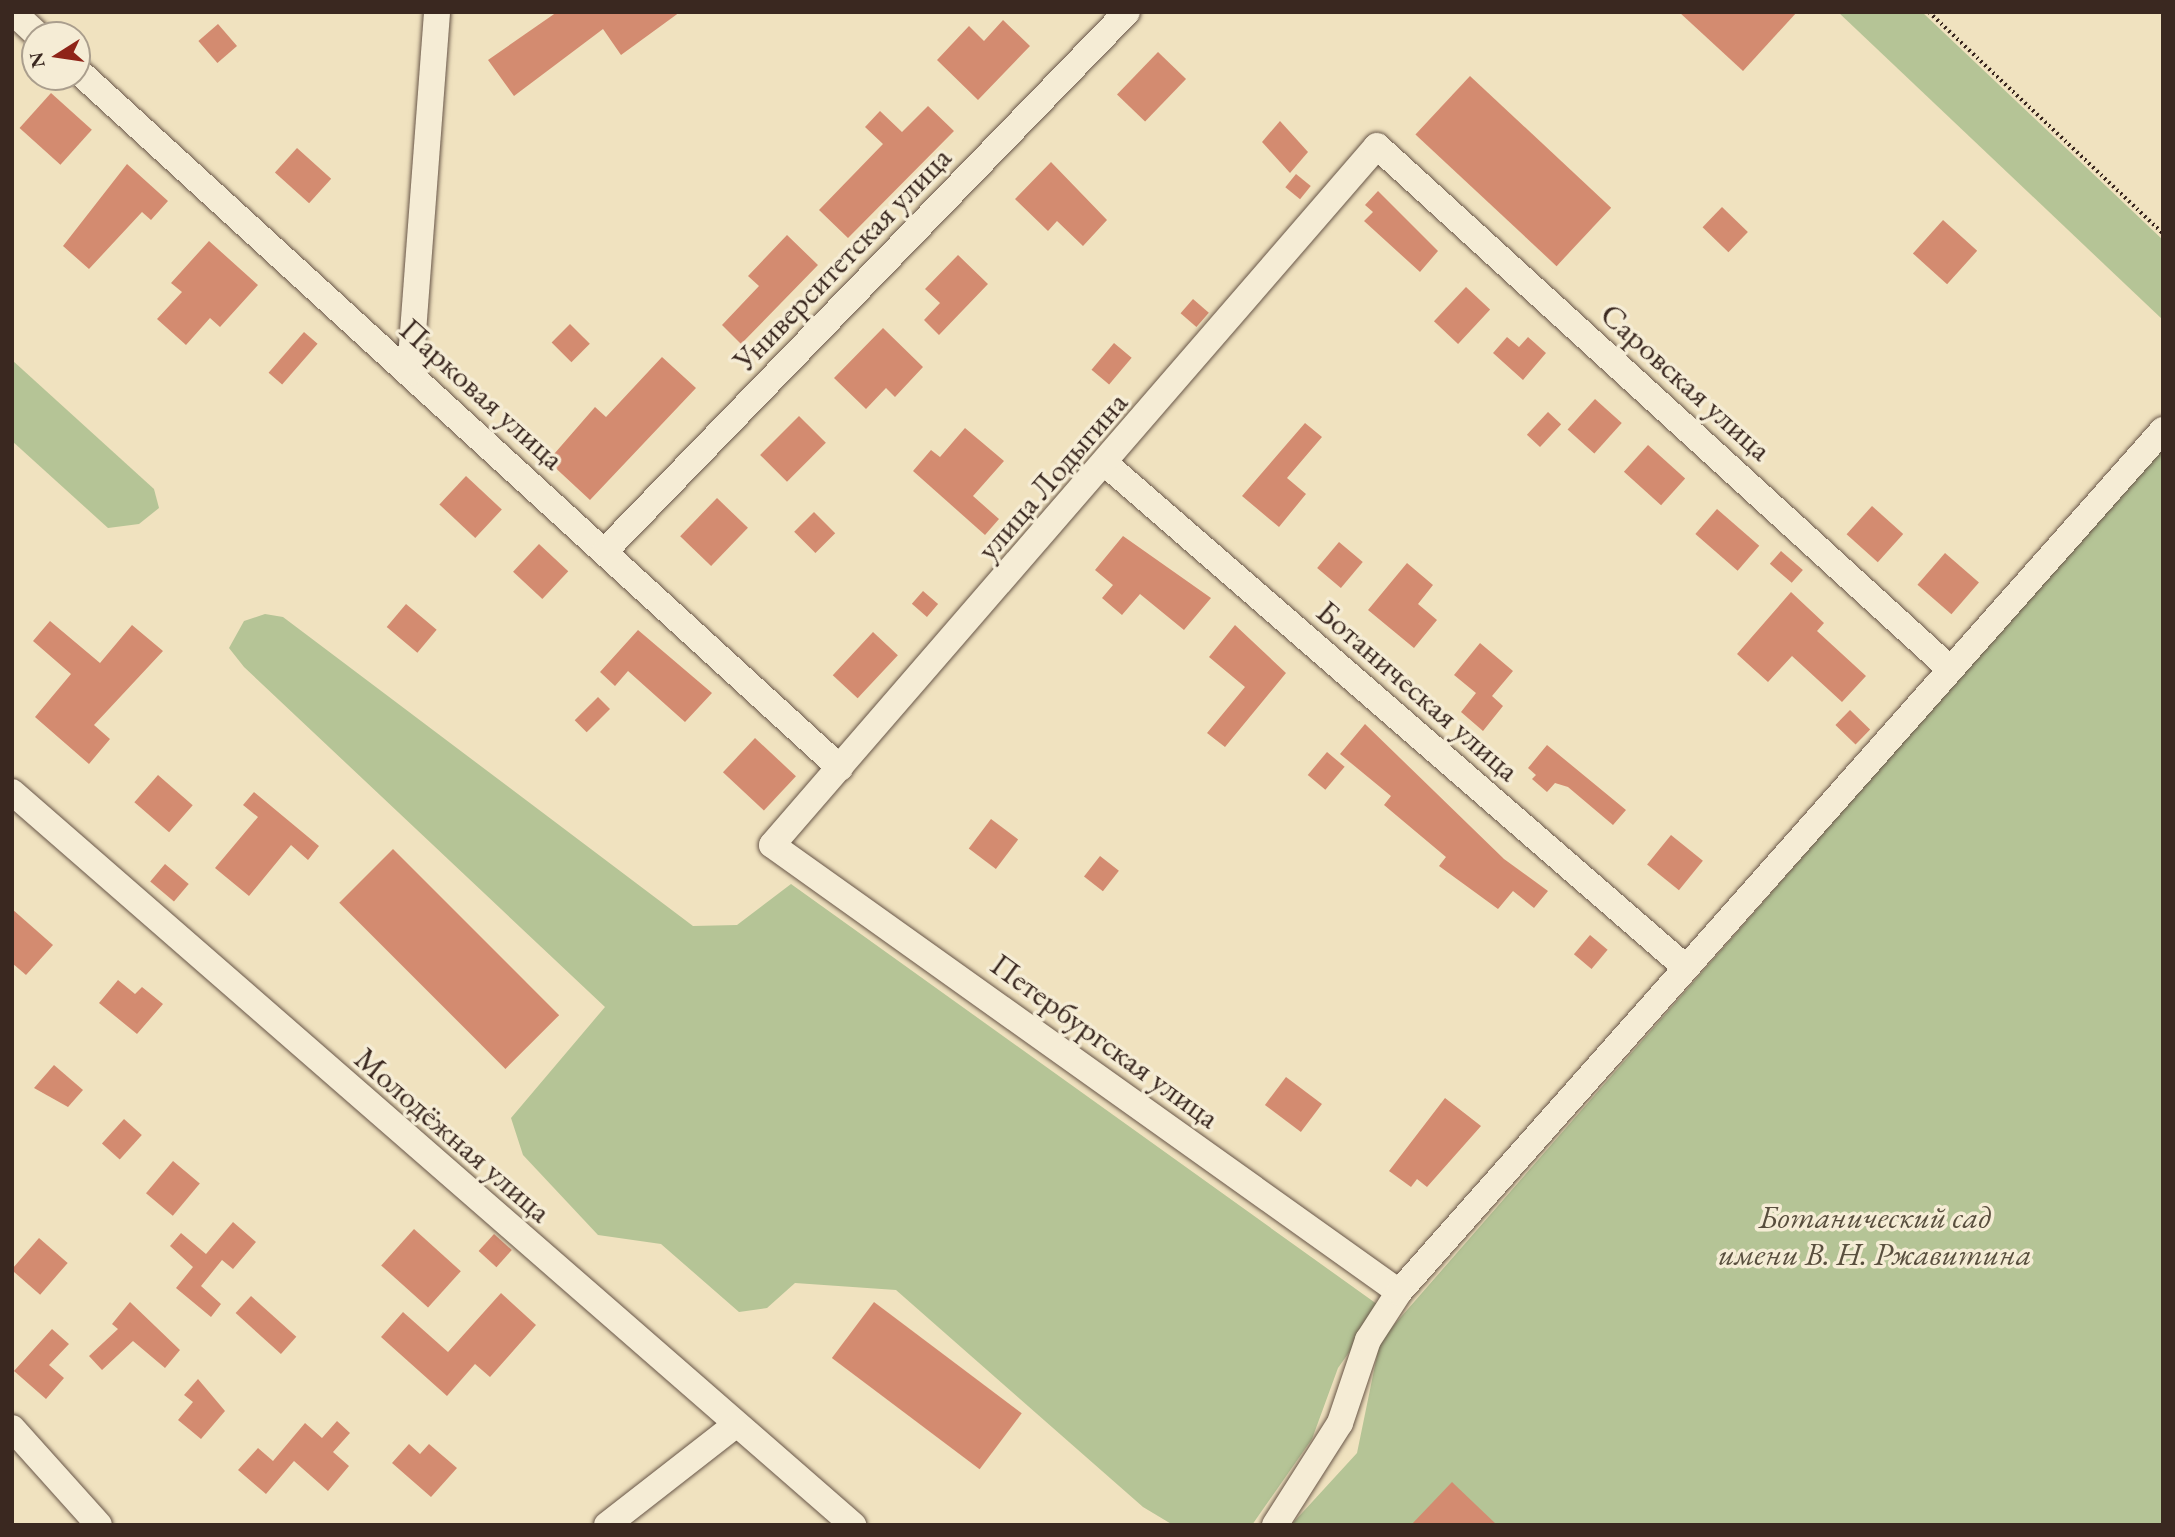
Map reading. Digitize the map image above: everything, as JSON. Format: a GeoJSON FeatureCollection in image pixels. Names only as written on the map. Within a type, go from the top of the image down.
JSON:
{"type":"FeatureCollection","features":[{"type":"Feature","properties":{"kind":"street","name":"Университетская улица"},"geometry":{"type":"LineString","coordinates":[[605,551],[1127,12]]}},
{"type":"Feature","properties":{"kind":"street"},"geometry":{"type":"LineString","coordinates":[[410,372],[439,14]]}},
{"type":"Feature","properties":{"kind":"street","name":"Парковая улица"},"geometry":{"type":"LineString","coordinates":[[91,83],[841,768]]}},
{"type":"Feature","properties":{"kind":"street","name":"улица Лодыгина"},"geometry":{"type":"LineString","coordinates":[[772,845],[1107,465],[1377,146]]}},
{"type":"Feature","properties":{"kind":"street","name":"Саровская улица"},"geometry":{"type":"LineString","coordinates":[[1377,146],[1949,668]]}},
{"type":"Feature","properties":{"kind":"street"},"geometry":{"type":"LineString","coordinates":[[1275,1525],[1340,1423],[1368,1340],[1399,1292],[1949,668],[2163,430]]}},
{"type":"Feature","properties":{"kind":"street","name":"Ботаническая улица"},"geometry":{"type":"LineString","coordinates":[[1107,465],[1685,967]]}},
{"type":"Feature","properties":{"kind":"street","name":"Молодёжная улица"},"geometry":{"type":"LineString","coordinates":[[12,792],[734,1426],[853,1525]]}},
{"type":"Feature","properties":{"kind":"street","name":"Петербургская улица"},"geometry":{"type":"LineString","coordinates":[[772,845],[1399,1292]]}},
{"type":"Feature","properties":{"kind":"street"},"geometry":{"type":"LineString","coordinates":[[607,1525],[734,1426]]}},
{"type":"Feature","properties":{"kind":"street"},"geometry":{"type":"LineString","coordinates":[[12,1429],[99,1525]]}},
{"type":"Feature","properties":{"kind":"path"},"geometry":{"type":"LineString","coordinates":[[1929,12],[2163,233]]}},
{"type":"Feature","properties":{"kind":"green space"},"geometry":{"type":"Polygon","coordinates":[[[1838,12],[1922,12],[2163,240],[2163,320],[1838,12]]]}},
{"type":"Feature","properties":{"kind":"green space"},"geometry":{"type":"Polygon","coordinates":[[[12,360],[154,489],[159,508],[139,524],[108,528],[12,441],[12,360]]]}},
{"type":"Feature","properties":{"kind":"green space","name":"Ботанический сад имени В. Н. Ржавитина"},"geometry":{"type":"Polygon","coordinates":[[[2163,444],[2163,1525],[1291,1525],[1357,1453],[1380,1341],[2163,444]]]}},
{"type":"Feature","properties":{"kind":"green space"},"geometry":{"type":"Polygon","coordinates":[[[265,614],[283,617],[693,926],[737,925],[791,884],[1381,1307],[1338,1368],[1312,1439],[1252,1525],[1173,1525],[1143,1507],[896,1290],[795,1283],[767,1308],[739,1312],[661,1244],[598,1235],[523,1155],[511,1118],[605,1007],[244,667],[229,648],[244,621],[265,614]]]}},
{"type":"Feature","properties":{"kind":"building"},"geometry":{"type":"Polygon","coordinates":[[[557,12],[680,12],[621,55],[603,29],[514,96],[488,60],[557,12]]]}},
{"type":"Feature","properties":{"kind":"building"},"geometry":{"type":"Polygon","coordinates":[[[1679,12],[1797,12],[1743,71],[1679,12]]]}},
{"type":"Feature","properties":{"kind":"building"},"geometry":{"type":"Polygon","coordinates":[[[1003,20],[1030,46],[978,100],[937,60],[969,26],[984,41],[1003,20]]]}},
{"type":"Feature","properties":{"kind":"building"},"geometry":{"type":"Polygon","coordinates":[[[218,24],[237,46],[217,63],[198,41],[218,24]]]}},
{"type":"Feature","properties":{"kind":"building"},"geometry":{"type":"Polygon","coordinates":[[[1158,52],[1186,79],[1145,122],[1117,94],[1158,52]]]}},
{"type":"Feature","properties":{"kind":"building"},"geometry":{"type":"Polygon","coordinates":[[[1470,76],[1611,208],[1557,266],[1415,135],[1470,76]]]}},
{"type":"Feature","properties":{"kind":"building"},"geometry":{"type":"Polygon","coordinates":[[[51,93],[92,130],[60,165],[20,128],[51,93]]]}},
{"type":"Feature","properties":{"kind":"building"},"geometry":{"type":"Polygon","coordinates":[[[928,106],[954,131],[848,238],[819,210],[883,144],[865,127],[880,111],[902,132],[928,106]]]}},
{"type":"Feature","properties":{"kind":"building"},"geometry":{"type":"Polygon","coordinates":[[[1280,121],[1308,152],[1290,173],[1262,142],[1280,121]]]}},
{"type":"Feature","properties":{"kind":"building"},"geometry":{"type":"Polygon","coordinates":[[[297,148],[331,179],[309,203],[275,173],[297,148]]]}},
{"type":"Feature","properties":{"kind":"building"},"geometry":{"type":"Polygon","coordinates":[[[1051,162],[1107,220],[1083,246],[1057,221],[1048,231],[1015,199],[1051,162]]]}},
{"type":"Feature","properties":{"kind":"building"},"geometry":{"type":"Polygon","coordinates":[[[127,164],[168,201],[151,220],[142,212],[89,269],[63,246],[127,164]]]}},
{"type":"Feature","properties":{"kind":"building"},"geometry":{"type":"Polygon","coordinates":[[[1296,174],[1311,186],[1300,199],[1285,187],[1296,174]]]}},
{"type":"Feature","properties":{"kind":"building"},"geometry":{"type":"Polygon","coordinates":[[[1378,191],[1438,251],[1420,272],[1364,221],[1373,212],[1365,205],[1378,191]]]}},
{"type":"Feature","properties":{"kind":"building"},"geometry":{"type":"Polygon","coordinates":[[[1722,207],[1748,232],[1728,252],[1703,227],[1722,207]]]}},
{"type":"Feature","properties":{"kind":"building"},"geometry":{"type":"Polygon","coordinates":[[[1943,220],[1977,251],[1947,284],[1913,253],[1943,220]]]}},
{"type":"Feature","properties":{"kind":"building"},"geometry":{"type":"Polygon","coordinates":[[[787,235],[818,265],[741,344],[722,325],[759,286],[748,276],[787,235]]]}},
{"type":"Feature","properties":{"kind":"building"},"geometry":{"type":"Polygon","coordinates":[[[209,241],[258,285],[220,327],[210,318],[186,345],[157,319],[182,292],[171,283],[209,241]]]}},
{"type":"Feature","properties":{"kind":"building"},"geometry":{"type":"Polygon","coordinates":[[[958,255],[988,284],[939,335],[924,320],[940,303],[925,289],[958,255]]]}},
{"type":"Feature","properties":{"kind":"building"},"geometry":{"type":"Polygon","coordinates":[[[1466,287],[1490,310],[1458,344],[1434,321],[1466,287]]]}},
{"type":"Feature","properties":{"kind":"building"},"geometry":{"type":"Polygon","coordinates":[[[1193,299],[1209,313],[1196,327],[1181,313],[1193,299]]]}},
{"type":"Feature","properties":{"kind":"building"},"geometry":{"type":"Polygon","coordinates":[[[570,324],[590,344],[571,362],[552,342],[570,324]]]}},
{"type":"Feature","properties":{"kind":"building"},"geometry":{"type":"Polygon","coordinates":[[[883,328],[923,367],[895,397],[886,388],[866,409],[834,378],[883,328]]]}},
{"type":"Feature","properties":{"kind":"building"},"geometry":{"type":"Polygon","coordinates":[[[304,332],[318,344],[282,385],[269,373],[304,332]]]}},
{"type":"Feature","properties":{"kind":"building"},"geometry":{"type":"Polygon","coordinates":[[[1507,337],[1519,347],[1528,337],[1546,353],[1523,380],[1493,353],[1507,337]]]}},
{"type":"Feature","properties":{"kind":"building"},"geometry":{"type":"Polygon","coordinates":[[[1114,343],[1132,358],[1109,385],[1092,370],[1114,343]]]}},
{"type":"Feature","properties":{"kind":"building"},"geometry":{"type":"Polygon","coordinates":[[[662,357],[696,388],[590,500],[548,461],[595,407],[606,417],[662,357]]]}},
{"type":"Feature","properties":{"kind":"building"},"geometry":{"type":"Polygon","coordinates":[[[1595,399],[1622,423],[1594,454],[1568,429],[1595,399]]]}},
{"type":"Feature","properties":{"kind":"building"},"geometry":{"type":"Polygon","coordinates":[[[1548,412],[1561,424],[1540,447],[1527,435],[1548,412]]]}},
{"type":"Feature","properties":{"kind":"building"},"geometry":{"type":"Polygon","coordinates":[[[799,416],[826,443],[787,482],[760,455],[799,416]]]}},
{"type":"Feature","properties":{"kind":"building"},"geometry":{"type":"Polygon","coordinates":[[[1305,423],[1322,437],[1287,478],[1306,494],[1279,527],[1242,496],[1305,423]]]}},
{"type":"Feature","properties":{"kind":"building"},"geometry":{"type":"Polygon","coordinates":[[[965,428],[1004,461],[973,496],[999,519],[985,535],[913,471],[931,450],[940,457],[965,428]]]}},
{"type":"Feature","properties":{"kind":"building"},"geometry":{"type":"Polygon","coordinates":[[[1648,445],[1685,478],[1661,505],[1624,472],[1648,445]]]}},
{"type":"Feature","properties":{"kind":"building"},"geometry":{"type":"Polygon","coordinates":[[[466,476],[502,509],[475,538],[439,505],[466,476]]]}},
{"type":"Feature","properties":{"kind":"building"},"geometry":{"type":"Polygon","coordinates":[[[717,498],[748,528],[711,566],[680,536],[717,498]]]}},
{"type":"Feature","properties":{"kind":"building"},"geometry":{"type":"Polygon","coordinates":[[[1872,506],[1903,534],[1878,562],[1847,534],[1872,506]]]}},
{"type":"Feature","properties":{"kind":"building"},"geometry":{"type":"Polygon","coordinates":[[[1717,509],[1759,546],[1738,571],[1695,534],[1717,509]]]}},
{"type":"Feature","properties":{"kind":"building"},"geometry":{"type":"Polygon","coordinates":[[[814,512],[835,533],[815,553],[794,532],[814,512]]]}},
{"type":"Feature","properties":{"kind":"building"},"geometry":{"type":"Polygon","coordinates":[[[1123,536],[1211,598],[1184,630],[1140,594],[1122,615],[1102,598],[1113,585],[1095,570],[1123,536]]]}},
{"type":"Feature","properties":{"kind":"building"},"geometry":{"type":"Polygon","coordinates":[[[1339,542],[1363,562],[1341,588],[1317,568],[1339,542]]]}},
{"type":"Feature","properties":{"kind":"building"},"geometry":{"type":"Polygon","coordinates":[[[539,544],[568,571],[542,599],[513,572],[539,544]]]}},
{"type":"Feature","properties":{"kind":"building"},"geometry":{"type":"Polygon","coordinates":[[[1781,551],[1803,570],[1792,583],[1770,564],[1781,551]]]}},
{"type":"Feature","properties":{"kind":"building"},"geometry":{"type":"Polygon","coordinates":[[[1945,553],[1979,583],[1951,614],[1917,585],[1945,553]]]}},
{"type":"Feature","properties":{"kind":"building"},"geometry":{"type":"Polygon","coordinates":[[[1407,563],[1433,585],[1418,604],[1437,620],[1414,648],[1368,610],[1407,563]]]}},
{"type":"Feature","properties":{"kind":"building"},"geometry":{"type":"Polygon","coordinates":[[[923,591],[938,604],[927,617],[912,604],[923,591]]]}},
{"type":"Feature","properties":{"kind":"building"},"geometry":{"type":"Polygon","coordinates":[[[1791,592],[1824,623],[1817,631],[1866,676],[1842,702],[1792,656],[1768,682],[1737,654],[1791,592]]]}},
{"type":"Feature","properties":{"kind":"building"},"geometry":{"type":"Polygon","coordinates":[[[406,604],[437,630],[417,653],[387,627],[406,604]]]}},
{"type":"Feature","properties":{"kind":"building"},"geometry":{"type":"Polygon","coordinates":[[[50,621],[100,663],[132,625],[163,651],[94,725],[110,739],[89,764],[35,717],[71,674],[33,641],[50,621]]]}},
{"type":"Feature","properties":{"kind":"building"},"geometry":{"type":"Polygon","coordinates":[[[1235,625],[1286,673],[1225,747],[1207,733],[1245,687],[1209,657],[1235,625]]]}},
{"type":"Feature","properties":{"kind":"building"},"geometry":{"type":"Polygon","coordinates":[[[638,630],[712,693],[685,722],[628,671],[615,686],[600,672],[638,630]]]}},
{"type":"Feature","properties":{"kind":"building"},"geometry":{"type":"Polygon","coordinates":[[[873,632],[898,655],[858,698],[833,675],[873,632]]]}},
{"type":"Feature","properties":{"kind":"building"},"geometry":{"type":"Polygon","coordinates":[[[1480,643],[1513,671],[1492,696],[1503,706],[1483,731],[1461,712],[1476,693],[1454,675],[1480,643]]]}},
{"type":"Feature","properties":{"kind":"building"},"geometry":{"type":"Polygon","coordinates":[[[598,697],[610,709],[587,732],[575,720],[598,697]]]}},
{"type":"Feature","properties":{"kind":"building"},"geometry":{"type":"Polygon","coordinates":[[[1850,710],[1870,729],[1856,745],[1835,725],[1850,710]]]}},
{"type":"Feature","properties":{"kind":"building"},"geometry":{"type":"Polygon","coordinates":[[[1365,724],[1504,859],[1548,891],[1534,908],[1513,891],[1498,909],[1439,866],[1446,857],[1384,805],[1391,796],[1340,754],[1365,724]]]}},
{"type":"Feature","properties":{"kind":"building"},"geometry":{"type":"Polygon","coordinates":[[[755,738],[796,776],[764,811],[723,772],[755,738]]]}},
{"type":"Feature","properties":{"kind":"building"},"geometry":{"type":"Polygon","coordinates":[[[1547,745],[1626,810],[1613,825],[1568,787],[1555,783],[1547,792],[1532,779],[1536,775],[1528,768],[1547,745]]]}},
{"type":"Feature","properties":{"kind":"building"},"geometry":{"type":"Polygon","coordinates":[[[1327,752],[1345,767],[1325,790],[1308,775],[1327,752]]]}},
{"type":"Feature","properties":{"kind":"building"},"geometry":{"type":"Polygon","coordinates":[[[158,775],[193,805],[169,832],[134,802],[158,775]]]}},
{"type":"Feature","properties":{"kind":"building"},"geometry":{"type":"Polygon","coordinates":[[[254,792],[319,846],[308,860],[291,845],[249,896],[215,868],[258,817],[243,805],[254,792]]]}},
{"type":"Feature","properties":{"kind":"building"},"geometry":{"type":"Polygon","coordinates":[[[991,819],[1018,839],[996,869],[969,849],[991,819]]]}},
{"type":"Feature","properties":{"kind":"building"},"geometry":{"type":"Polygon","coordinates":[[[1671,835],[1703,861],[1679,890],[1647,865],[1671,835]]]}},
{"type":"Feature","properties":{"kind":"building"},"geometry":{"type":"Polygon","coordinates":[[[393,849],[559,1015],[505,1069],[339,903],[393,849]]]}},
{"type":"Feature","properties":{"kind":"building"},"geometry":{"type":"Polygon","coordinates":[[[1100,856],[1119,871],[1103,891],[1084,876],[1100,856]]]}},
{"type":"Feature","properties":{"kind":"building"},"geometry":{"type":"Polygon","coordinates":[[[165,864],[189,884],[174,902],[150,882],[165,864]]]}},
{"type":"Feature","properties":{"kind":"building"},"geometry":{"type":"Polygon","coordinates":[[[12,909],[53,945],[26,975],[12,963],[12,909]]]}},
{"type":"Feature","properties":{"kind":"building"},"geometry":{"type":"Polygon","coordinates":[[[1590,935],[1608,950],[1592,969],[1574,954],[1590,935]]]}},
{"type":"Feature","properties":{"kind":"building"},"geometry":{"type":"Polygon","coordinates":[[[118,980],[135,994],[142,987],[163,1004],[137,1034],[99,1003],[118,980]]]}},
{"type":"Feature","properties":{"kind":"building"},"geometry":{"type":"Polygon","coordinates":[[[54,1065],[83,1090],[68,1107],[34,1088],[54,1065]]]}},
{"type":"Feature","properties":{"kind":"building"},"geometry":{"type":"Polygon","coordinates":[[[1286,1077],[1322,1104],[1301,1132],[1265,1105],[1286,1077]]]}},
{"type":"Feature","properties":{"kind":"building"},"geometry":{"type":"Polygon","coordinates":[[[1445,1098],[1481,1126],[1427,1187],[1417,1179],[1411,1187],[1389,1171],[1445,1098]]]}},
{"type":"Feature","properties":{"kind":"building"},"geometry":{"type":"Polygon","coordinates":[[[124,1119],[142,1135],[120,1160],[102,1144],[124,1119]]]}},
{"type":"Feature","properties":{"kind":"building"},"geometry":{"type":"Polygon","coordinates":[[[173,1161],[200,1183],[173,1216],[146,1193],[173,1161]]]}},
{"type":"Feature","properties":{"kind":"building"},"geometry":{"type":"Polygon","coordinates":[[[233,1222],[256,1242],[233,1269],[222,1260],[201,1286],[221,1304],[211,1317],[176,1288],[193,1267],[170,1246],[181,1233],[206,1254],[233,1222]]]}},
{"type":"Feature","properties":{"kind":"building"},"geometry":{"type":"Polygon","coordinates":[[[414,1229],[461,1271],[428,1308],[381,1265],[414,1229]]]}},
{"type":"Feature","properties":{"kind":"building"},"geometry":{"type":"Polygon","coordinates":[[[494,1234],[512,1250],[496,1267],[479,1251],[494,1234]]]}},
{"type":"Feature","properties":{"kind":"building"},"geometry":{"type":"Polygon","coordinates":[[[39,1238],[68,1263],[40,1295],[12,1270],[39,1238]]]}},
{"type":"Feature","properties":{"kind":"building"},"geometry":{"type":"Polygon","coordinates":[[[501,1293],[536,1325],[490,1377],[475,1364],[447,1396],[381,1337],[403,1312],[448,1352],[501,1293]]]}},
{"type":"Feature","properties":{"kind":"building"},"geometry":{"type":"Polygon","coordinates":[[[251,1296],[296,1337],[281,1354],[236,1313],[251,1296]]]}},
{"type":"Feature","properties":{"kind":"building"},"geometry":{"type":"Polygon","coordinates":[[[130,1302],[180,1350],[165,1368],[133,1341],[102,1370],[89,1356],[118,1329],[112,1324],[130,1302]]]}},
{"type":"Feature","properties":{"kind":"building"},"geometry":{"type":"Polygon","coordinates":[[[874,1302],[1022,1413],[980,1469],[832,1358],[874,1302]]]}},
{"type":"Feature","properties":{"kind":"building"},"geometry":{"type":"Polygon","coordinates":[[[52,1329],[69,1344],[49,1365],[64,1378],[46,1399],[14,1371],[52,1329]]]}},
{"type":"Feature","properties":{"kind":"building"},"geometry":{"type":"Polygon","coordinates":[[[198,1379],[225,1411],[201,1439],[178,1420],[193,1402],[184,1395],[198,1379]]]}},
{"type":"Feature","properties":{"kind":"building"},"geometry":{"type":"Polygon","coordinates":[[[337,1421],[350,1433],[333,1452],[349,1466],[328,1491],[294,1461],[266,1494],[238,1470],[258,1448],[273,1461],[305,1423],[322,1438],[337,1421]]]}},
{"type":"Feature","properties":{"kind":"building"},"geometry":{"type":"Polygon","coordinates":[[[409,1444],[420,1454],[429,1444],[457,1468],[431,1497],[392,1463],[409,1444]]]}},
{"type":"Feature","properties":{"kind":"building"},"geometry":{"type":"Polygon","coordinates":[[[1452,1482],[1497,1525],[1411,1525],[1452,1482]]]}}]}
